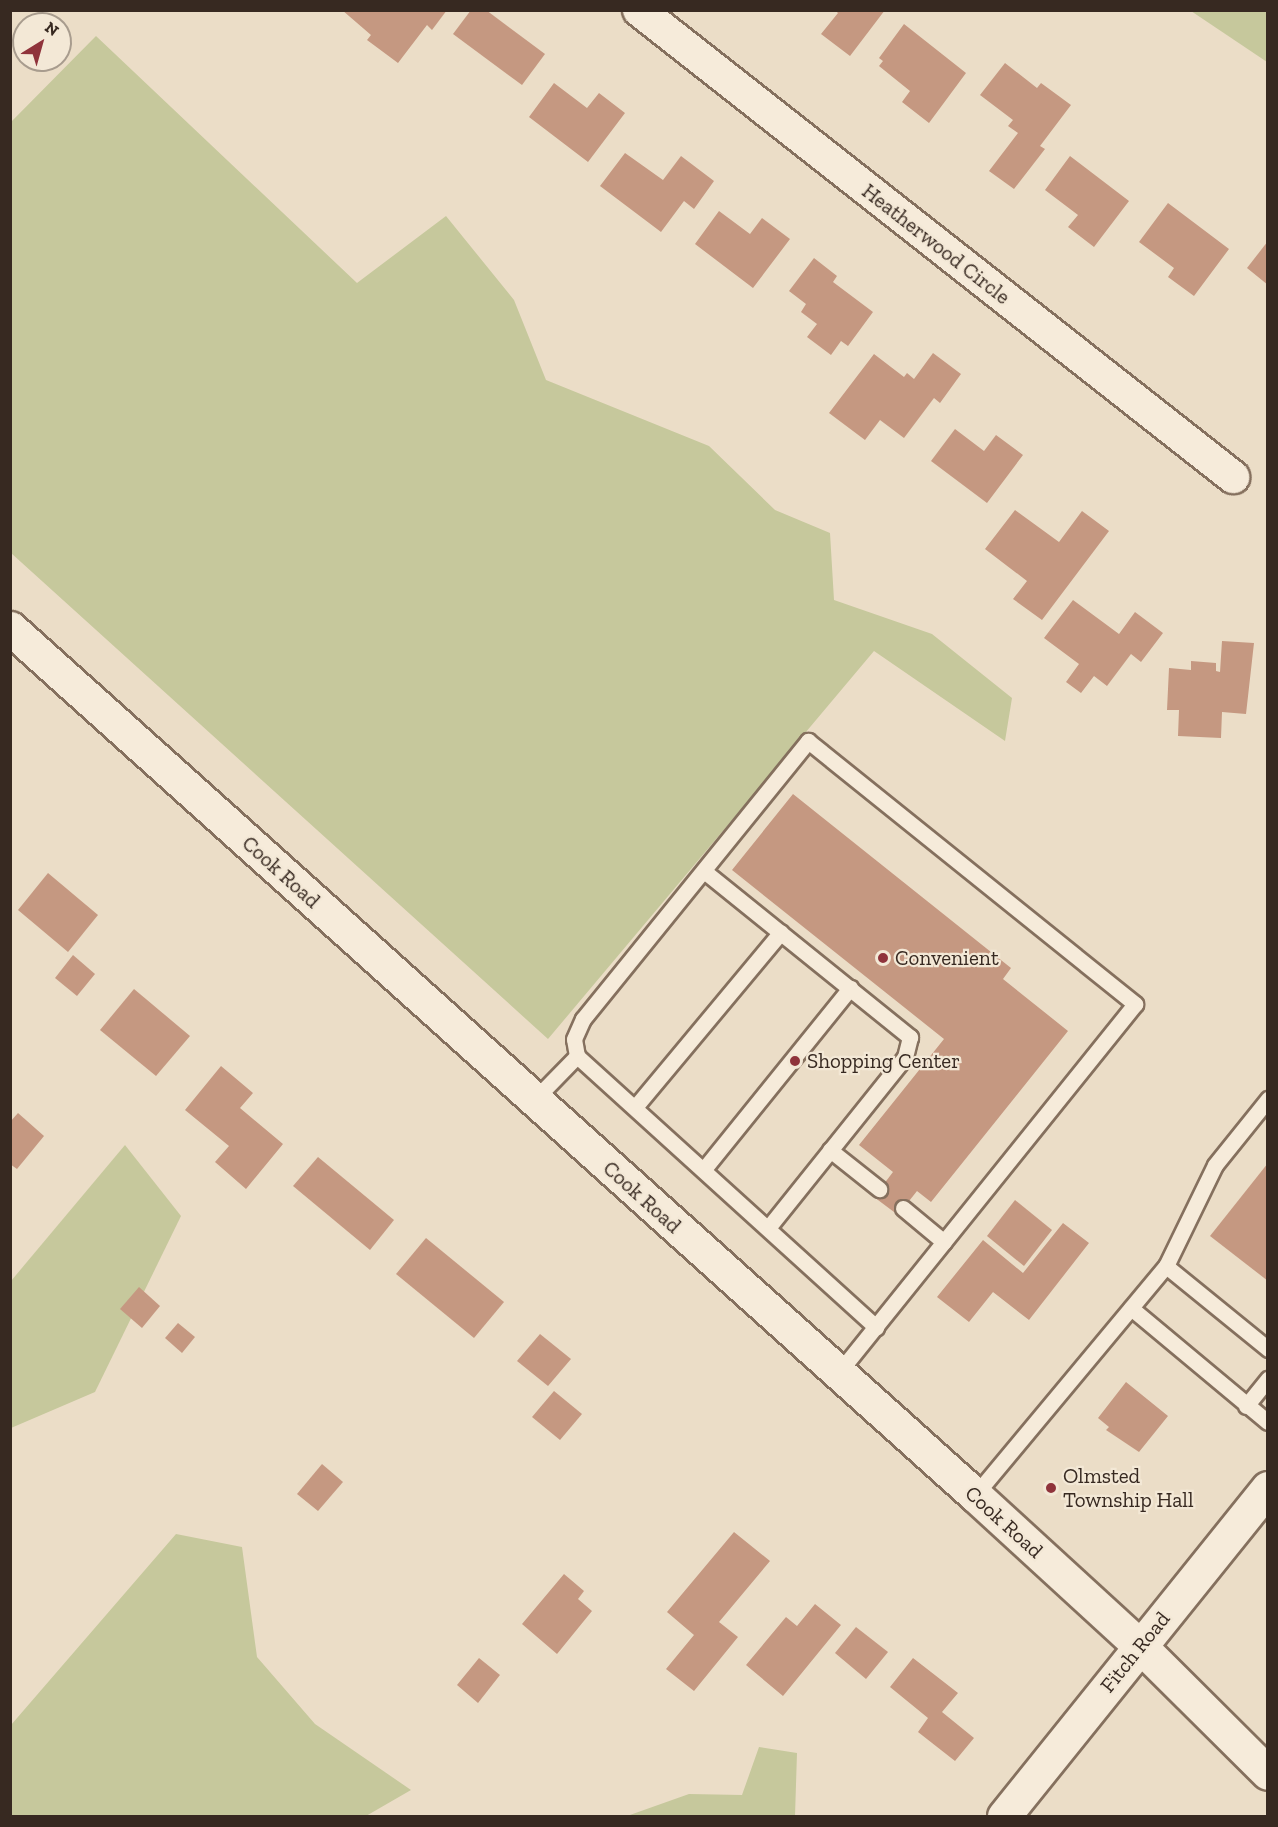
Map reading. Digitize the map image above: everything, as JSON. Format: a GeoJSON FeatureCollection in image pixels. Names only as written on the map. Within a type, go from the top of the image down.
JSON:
{"type":"FeatureCollection","features":[{"type":"Feature","properties":{"kind":"street","name":"Heatherwood Circle"},"geometry":{"type":"LineString","coordinates":[[639,10],[1233,477]]}},
{"type":"Feature","properties":{"kind":"street","name":"Cook Road"},"geometry":{"type":"LineString","coordinates":[[10,628],[975,1495],[1140,1646],[1268,1773]]}},
{"type":"Feature","properties":{"kind":"street","name":"Fitch Road"},"geometry":{"type":"LineString","coordinates":[[1004,1816],[1268,1488]]}},
{"type":"Feature","properties":{"kind":"lane"},"geometry":{"type":"LineString","coordinates":[[838,1374],[876,1327],[1135,1004],[808,741],[583,1019],[574,1039],[577,1056],[636,1106],[876,1327]]}},
{"type":"Feature","properties":{"kind":"lane"},"geometry":{"type":"LineString","coordinates":[[704,871],[910,1037],[905,1057],[768,1228]]}},
{"type":"Feature","properties":{"kind":"lane"},"geometry":{"type":"LineString","coordinates":[[636,1106],[781,932]]}},
{"type":"Feature","properties":{"kind":"lane"},"geometry":{"type":"LineString","coordinates":[[704,1169],[850,988]]}},
{"type":"Feature","properties":{"kind":"lane"},"geometry":{"type":"LineString","coordinates":[[534,1100],[577,1056]]}},
{"type":"Feature","properties":{"kind":"lane"},"geometry":{"type":"LineString","coordinates":[[975,1495],[1166,1266],[1215,1166],[1268,1099]]}},
{"type":"Feature","properties":{"kind":"lane"},"geometry":{"type":"LineString","coordinates":[[831,1150],[879,1189]]}},
{"type":"Feature","properties":{"kind":"lane"},"geometry":{"type":"LineString","coordinates":[[903,1208],[944,1242]]}},
{"type":"Feature","properties":{"kind":"lane"},"geometry":{"type":"LineString","coordinates":[[1166,1266],[1268,1349]]}},
{"type":"Feature","properties":{"kind":"lane"},"geometry":{"type":"LineString","coordinates":[[1131,1308],[1268,1422]]}},
{"type":"Feature","properties":{"kind":"lane"},"geometry":{"type":"LineString","coordinates":[[1246,1406],[1268,1379]]}},
{"type":"Feature","properties":{"kind":"green space"},"geometry":{"type":"Polygon","coordinates":[[[1191,11],[1267,11],[1267,62],[1191,11]]]}},
{"type":"Feature","properties":{"kind":"green space"},"geometry":{"type":"Polygon","coordinates":[[[96,36],[357,283],[446,216],[514,300],[546,380],[709,446],[775,510],[830,533],[834,600],[932,634],[1012,698],[1005,741],[874,651],[548,1039],[11,553],[11,122],[60,72],[72,72],[72,60],[96,36]]]}},
{"type":"Feature","properties":{"kind":"green space"},"geometry":{"type":"Polygon","coordinates":[[[125,1145],[181,1216],[95,1392],[11,1428],[11,1281],[125,1145]]]}},
{"type":"Feature","properties":{"kind":"green space"},"geometry":{"type":"Polygon","coordinates":[[[176,1534],[242,1547],[257,1657],[315,1724],[411,1790],[366,1816],[11,1816],[11,1725],[176,1534]]]}},
{"type":"Feature","properties":{"kind":"green space"},"geometry":{"type":"Polygon","coordinates":[[[759,1747],[797,1753],[795,1816],[627,1816],[689,1794],[742,1795],[759,1747]]]}},
{"type":"Feature","properties":{"kind":"building"},"geometry":{"type":"Polygon","coordinates":[[[342,10],[447,10],[432,30],[427,25],[398,63],[367,40],[371,35],[342,10]]]}},
{"type":"Feature","properties":{"kind":"building"},"geometry":{"type":"Polygon","coordinates":[[[471,10],[486,10],[545,54],[522,85],[453,34],[471,10]]]}},
{"type":"Feature","properties":{"kind":"building"},"geometry":{"type":"Polygon","coordinates":[[[835,10],[885,10],[850,56],[821,34],[838,13],[835,10]]]}},
{"type":"Feature","properties":{"kind":"building"},"geometry":{"type":"Polygon","coordinates":[[[904,24],[966,73],[929,123],[902,102],[910,91],[879,66],[883,61],[879,58],[904,24]]]}},
{"type":"Feature","properties":{"kind":"building"},"geometry":{"type":"Polygon","coordinates":[[[1005,63],[1037,88],[1041,83],[1071,105],[1040,146],[1045,149],[1014,189],[989,171],[1018,133],[1008,126],[1013,120],[980,95],[1005,63]]]}},
{"type":"Feature","properties":{"kind":"building"},"geometry":{"type":"Polygon","coordinates":[[[554,83],[587,108],[599,93],[625,113],[588,162],[529,117],[554,83]]]}},
{"type":"Feature","properties":{"kind":"building"},"geometry":{"type":"Polygon","coordinates":[[[625,153],[663,180],[681,156],[714,181],[694,209],[684,201],[661,232],[600,186],[625,153]]]}},
{"type":"Feature","properties":{"kind":"building"},"geometry":{"type":"Polygon","coordinates":[[[1070,156],[1129,201],[1094,247],[1068,227],[1078,215],[1045,190],[1070,156]]]}},
{"type":"Feature","properties":{"kind":"building"},"geometry":{"type":"Polygon","coordinates":[[[1168,203],[1229,249],[1194,296],[1168,277],[1174,268],[1139,242],[1168,203]]]}},
{"type":"Feature","properties":{"kind":"building"},"geometry":{"type":"Polygon","coordinates":[[[719,211],[750,234],[762,218],[790,239],[753,288],[695,244],[719,211]]]}},
{"type":"Feature","properties":{"kind":"building"},"geometry":{"type":"Polygon","coordinates":[[[1268,241],[1268,285],[1247,268],[1268,241]]]}},
{"type":"Feature","properties":{"kind":"building"},"geometry":{"type":"Polygon","coordinates":[[[814,258],[837,276],[833,282],[873,312],[848,346],[841,341],[831,355],[807,337],[817,324],[801,312],[806,304],[789,291],[814,258]]]}},
{"type":"Feature","properties":{"kind":"building"},"geometry":{"type":"Polygon","coordinates":[[[933,353],[961,374],[940,403],[934,398],[904,438],[880,420],[865,440],[829,413],[874,354],[904,377],[907,373],[914,379],[933,353]]]}},
{"type":"Feature","properties":{"kind":"building"},"geometry":{"type":"Polygon","coordinates":[[[955,429],[984,451],[996,435],[1023,455],[987,503],[931,461],[955,429]]]}},
{"type":"Feature","properties":{"kind":"building"},"geometry":{"type":"Polygon","coordinates":[[[1015,510],[1059,542],[1082,511],[1109,531],[1042,620],[1013,599],[1027,581],[985,549],[1015,510]]]}},
{"type":"Feature","properties":{"kind":"building"},"geometry":{"type":"Polygon","coordinates":[[[1073,600],[1119,634],[1135,612],[1163,633],[1141,662],[1131,654],[1107,686],[1094,676],[1081,693],[1066,682],[1079,664],[1044,638],[1073,600]]]}},
{"type":"Feature","properties":{"kind":"building"},"geometry":{"type":"Polygon","coordinates":[[[1222,641],[1254,643],[1246,714],[1222,712],[1221,738],[1178,736],[1179,710],[1167,710],[1169,668],[1191,670],[1191,661],[1216,663],[1216,671],[1220,672],[1222,641]]]}},
{"type":"Feature","properties":{"kind":"building"},"geometry":{"type":"Polygon","coordinates":[[[793,794],[1011,968],[1003,979],[1068,1031],[931,1202],[917,1191],[898,1215],[874,1197],[893,1172],[859,1145],[944,1039],[732,870],[793,794]]]}},
{"type":"Feature","properties":{"kind":"building"},"geometry":{"type":"Polygon","coordinates":[[[48,873],[98,915],[68,952],[18,910],[48,873]]]}},
{"type":"Feature","properties":{"kind":"building"},"geometry":{"type":"Polygon","coordinates":[[[73,955],[95,974],[77,996],[55,978],[73,955]]]}},
{"type":"Feature","properties":{"kind":"building"},"geometry":{"type":"Polygon","coordinates":[[[134,989],[190,1036],[156,1076],[100,1030],[134,989]]]}},
{"type":"Feature","properties":{"kind":"building"},"geometry":{"type":"Polygon","coordinates":[[[221,1066],[253,1093],[240,1108],[283,1144],[246,1189],[215,1162],[229,1146],[185,1110],[221,1066]]]}},
{"type":"Feature","properties":{"kind":"building"},"geometry":{"type":"Polygon","coordinates":[[[18,1113],[44,1136],[17,1169],[10,1164],[10,1122],[18,1113]]]}},
{"type":"Feature","properties":{"kind":"building"},"geometry":{"type":"Polygon","coordinates":[[[318,1157],[394,1220],[370,1250],[293,1186],[318,1157]]]}},
{"type":"Feature","properties":{"kind":"building"},"geometry":{"type":"Polygon","coordinates":[[[1268,1163],[1268,1281],[1210,1236],[1268,1163]]]}},
{"type":"Feature","properties":{"kind":"building"},"geometry":{"type":"Polygon","coordinates":[[[1015,1200],[1052,1230],[1024,1266],[987,1236],[1015,1200]]]}},
{"type":"Feature","properties":{"kind":"building"},"geometry":{"type":"Polygon","coordinates":[[[1063,1223],[1089,1243],[1029,1320],[993,1292],[969,1322],[937,1297],[983,1240],[1023,1273],[1063,1223]]]}},
{"type":"Feature","properties":{"kind":"building"},"geometry":{"type":"Polygon","coordinates":[[[426,1238],[504,1302],[474,1338],[396,1274],[426,1238]]]}},
{"type":"Feature","properties":{"kind":"building"},"geometry":{"type":"Polygon","coordinates":[[[139,1287],[160,1306],[142,1328],[120,1309],[139,1287]]]}},
{"type":"Feature","properties":{"kind":"building"},"geometry":{"type":"Polygon","coordinates":[[[178,1323],[195,1337],[182,1353],[165,1338],[178,1323]]]}},
{"type":"Feature","properties":{"kind":"building"},"geometry":{"type":"Polygon","coordinates":[[[540,1334],[571,1359],[548,1386],[517,1361],[540,1334]]]}},
{"type":"Feature","properties":{"kind":"building"},"geometry":{"type":"Polygon","coordinates":[[[1126,1382],[1168,1416],[1139,1452],[1106,1430],[1109,1427],[1098,1418],[1126,1382]]]}},
{"type":"Feature","properties":{"kind":"building"},"geometry":{"type":"Polygon","coordinates":[[[554,1391],[582,1414],[560,1440],[532,1417],[554,1391]]]}},
{"type":"Feature","properties":{"kind":"building"},"geometry":{"type":"Polygon","coordinates":[[[322,1464],[343,1482],[318,1511],[297,1494],[322,1464]]]}},
{"type":"Feature","properties":{"kind":"building"},"geometry":{"type":"Polygon","coordinates":[[[734,1532],[770,1561],[719,1622],[738,1637],[694,1691],[666,1669],[694,1635],[667,1612],[734,1532]]]}},
{"type":"Feature","properties":{"kind":"building"},"geometry":{"type":"Polygon","coordinates":[[[564,1574],[584,1591],[578,1599],[592,1611],[557,1654],[522,1624],[564,1574]]]}},
{"type":"Feature","properties":{"kind":"building"},"geometry":{"type":"Polygon","coordinates":[[[815,1604],[841,1625],[783,1696],[746,1665],[786,1617],[797,1626],[815,1604]]]}},
{"type":"Feature","properties":{"kind":"building"},"geometry":{"type":"Polygon","coordinates":[[[856,1627],[888,1652],[866,1679],[835,1653],[856,1627]]]}},
{"type":"Feature","properties":{"kind":"building"},"geometry":{"type":"Polygon","coordinates":[[[479,1658],[500,1675],[478,1703],[457,1685],[479,1658]]]}},
{"type":"Feature","properties":{"kind":"building"},"geometry":{"type":"Polygon","coordinates":[[[913,1658],[958,1693],[942,1712],[974,1738],[955,1761],[918,1732],[928,1718],[890,1687],[913,1658]]]}},
{"type":"Feature","properties":{"kind":"place","name":"Convenient"},"geometry":{"type":"Point","coordinates":[883,958]}},
{"type":"Feature","properties":{"kind":"place","name":"Shopping Center"},"geometry":{"type":"Point","coordinates":[795,1061]}},
{"type":"Feature","properties":{"kind":"place","name":"Olmsted Township Hall"},"geometry":{"type":"Point","coordinates":[1051,1488]}}]}
